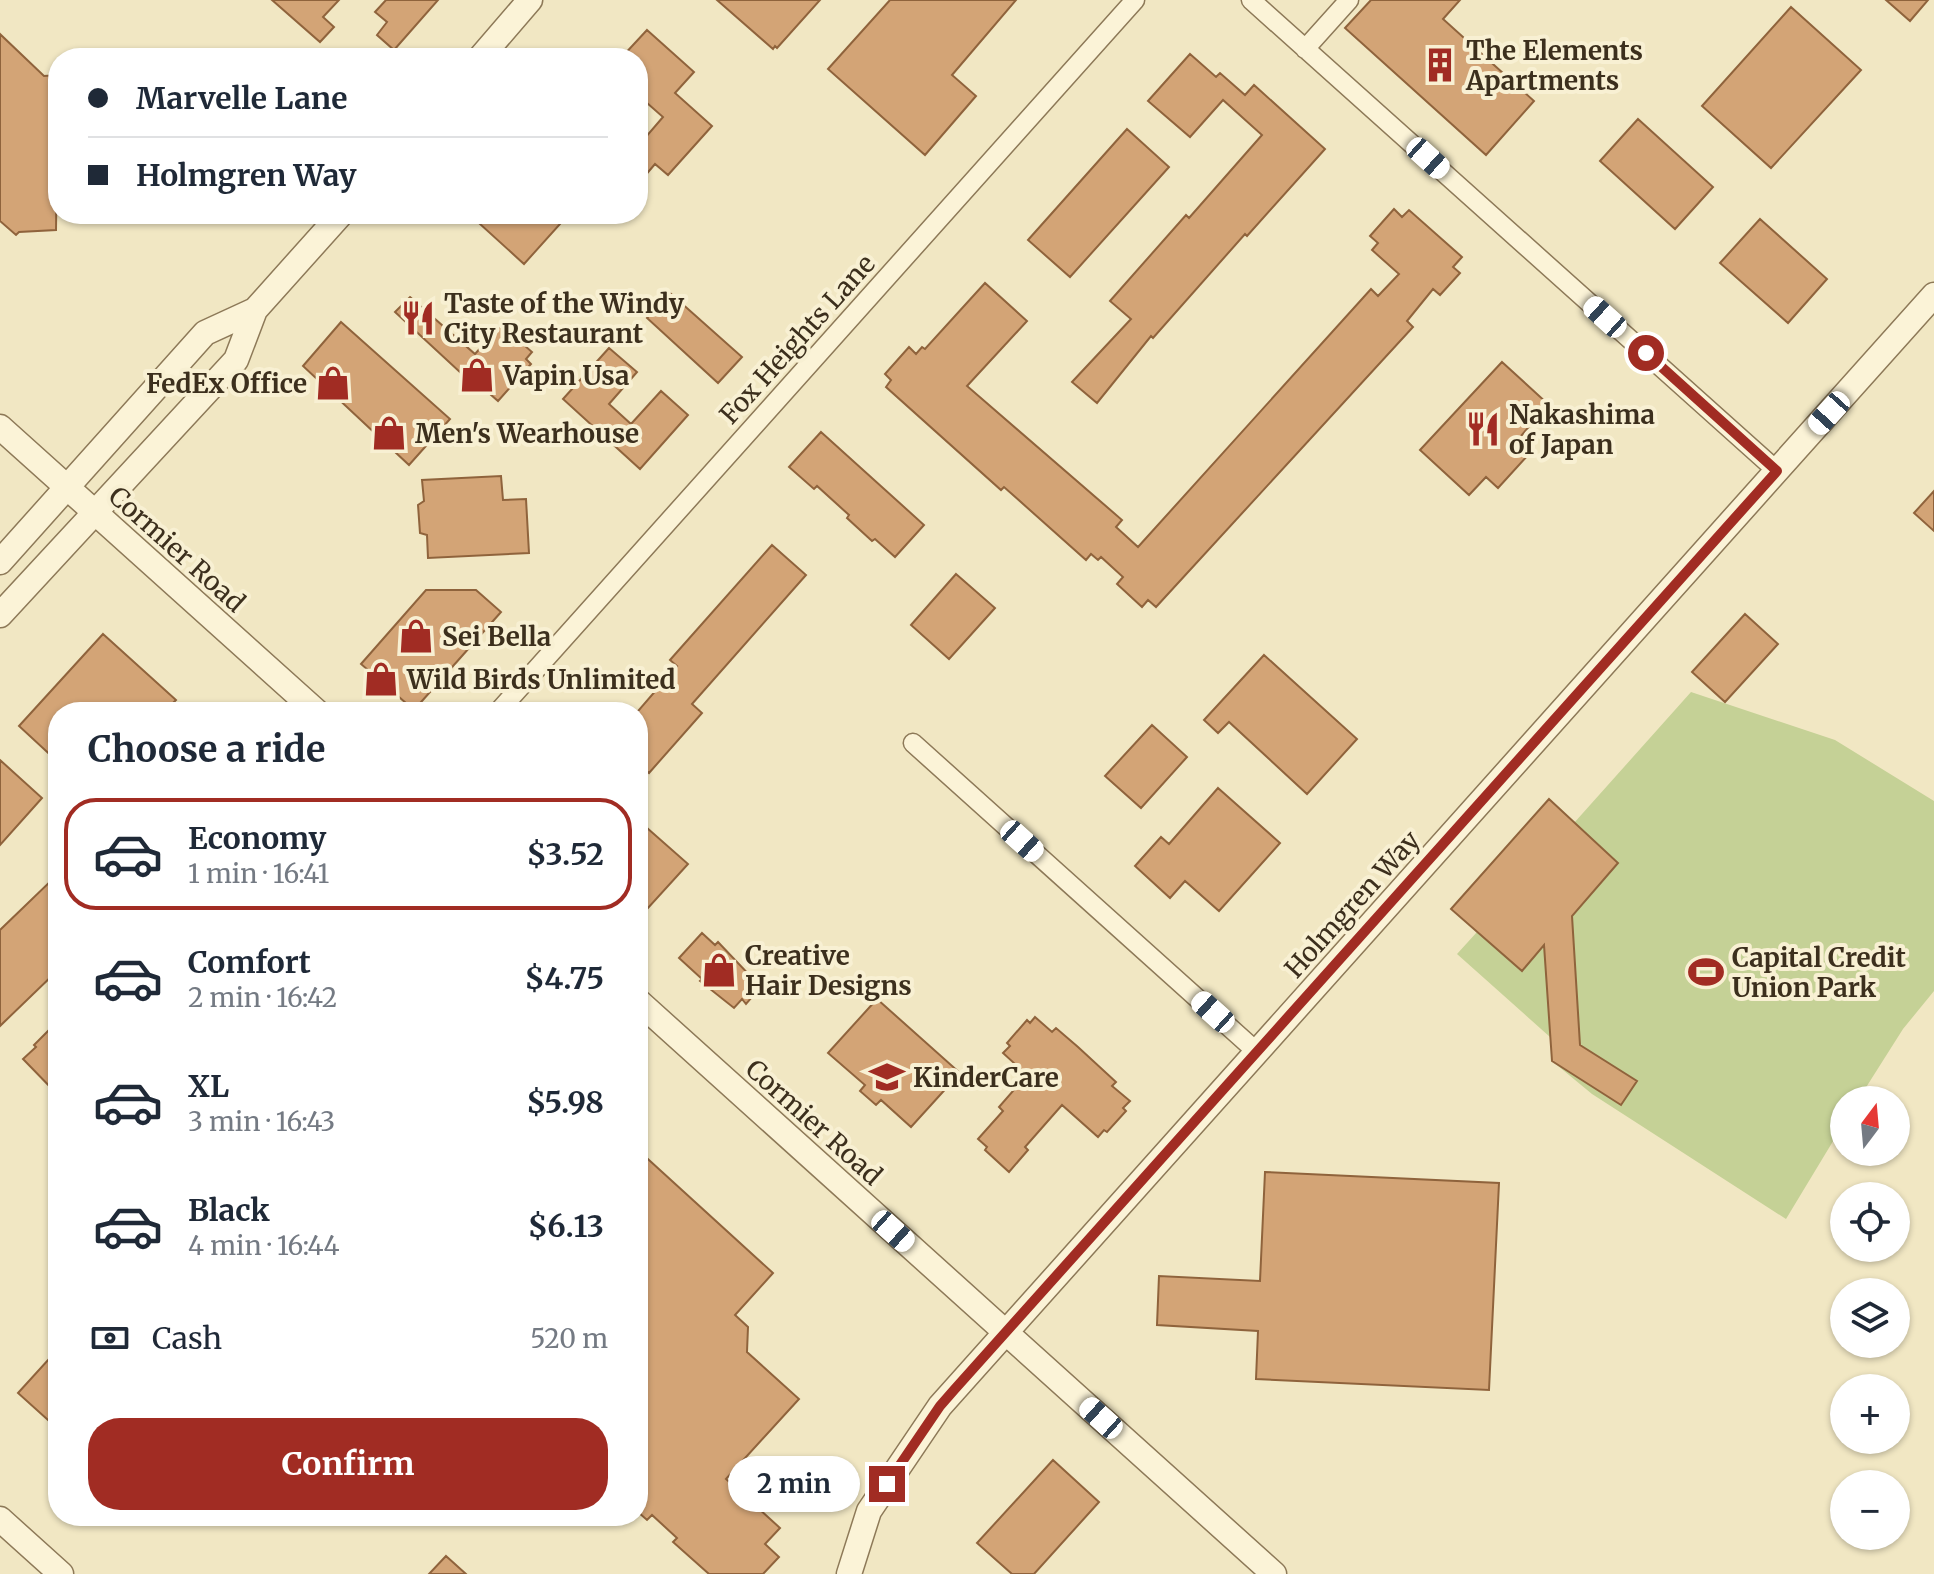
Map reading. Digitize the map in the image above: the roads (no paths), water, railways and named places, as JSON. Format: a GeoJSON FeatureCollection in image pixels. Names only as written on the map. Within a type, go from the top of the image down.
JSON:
{"type":"FeatureCollection","features":[{"type":"Feature","properties":{"kind":"street"},"geometry":{"type":"LineString","coordinates":[[489,48],[530,0]]}},
{"type":"Feature","properties":{"kind":"street","name":"Fox Heights Lane"},"geometry":{"type":"LineString","coordinates":[[507,702],[1135,0]]}},
{"type":"Feature","properties":{"kind":"street"},"geometry":{"type":"LineString","coordinates":[[1251,0],[1777,471]]}},
{"type":"Feature","properties":{"kind":"street"},"geometry":{"type":"LineString","coordinates":[[1305,49],[1349,0]]}},
{"type":"Feature","properties":{"kind":"street"},"geometry":{"type":"LineString","coordinates":[[0,615],[236,360],[255,310],[332,224]]}},
{"type":"Feature","properties":{"kind":"street","name":"Holmgren Way"},"geometry":{"type":"LineString","coordinates":[[849,1574],[869,1511],[940,1406],[1934,295]]}},
{"type":"Feature","properties":{"kind":"street"},"geometry":{"type":"LineString","coordinates":[[0,562],[205,333],[255,310]]}},
{"type":"Feature","properties":{"kind":"street","name":"Cormier Road"},"geometry":{"type":"LineString","coordinates":[[0,427],[306,702]]}},
{"type":"Feature","properties":{"kind":"street"},"geometry":{"type":"LineString","coordinates":[[913,743],[1257,1052]]}},
{"type":"Feature","properties":{"kind":"street","name":"Cormier Road"},"geometry":{"type":"LineString","coordinates":[[648,1010],[1274,1574]]}},
{"type":"Feature","properties":{"kind":"street"},"geometry":{"type":"LineString","coordinates":[[0,1519],[61,1574]]}},
{"type":"Feature","properties":{"kind":"place","name":"The Elements Apartments"},"geometry":{"type":"Point","coordinates":[1440,65]}},
{"type":"Feature","properties":{"kind":"place","name":"Taste of the Windy City Restaurant"},"geometry":{"type":"Point","coordinates":[418,318]}},
{"type":"Feature","properties":{"kind":"place","name":"Vapin Usa"},"geometry":{"type":"Point","coordinates":[477,375]}},
{"type":"Feature","properties":{"kind":"place","name":"FedEx Office"},"geometry":{"type":"Point","coordinates":[333,383]}},
{"type":"Feature","properties":{"kind":"place","name":"Nakashima of Japan"},"geometry":{"type":"Point","coordinates":[1483,429]}},
{"type":"Feature","properties":{"kind":"place","name":"Men's Wearhouse"},"geometry":{"type":"Point","coordinates":[389,433]}},
{"type":"Feature","properties":{"kind":"place","name":"Sei Bella"},"geometry":{"type":"Point","coordinates":[416,636]}},
{"type":"Feature","properties":{"kind":"place","name":"Wild Birds Unlimited"},"geometry":{"type":"Point","coordinates":[381,679]}},
{"type":"Feature","properties":{"kind":"place","name":"Creative Hair Designs"},"geometry":{"type":"Point","coordinates":[719,970]}},
{"type":"Feature","properties":{"kind":"place","name":"Capital Credit Union Park"},"geometry":{"type":"Point","coordinates":[1706,972]}},
{"type":"Feature","properties":{"kind":"place","name":"KinderCare"},"geometry":{"type":"Point","coordinates":[887,1077]}}]}
